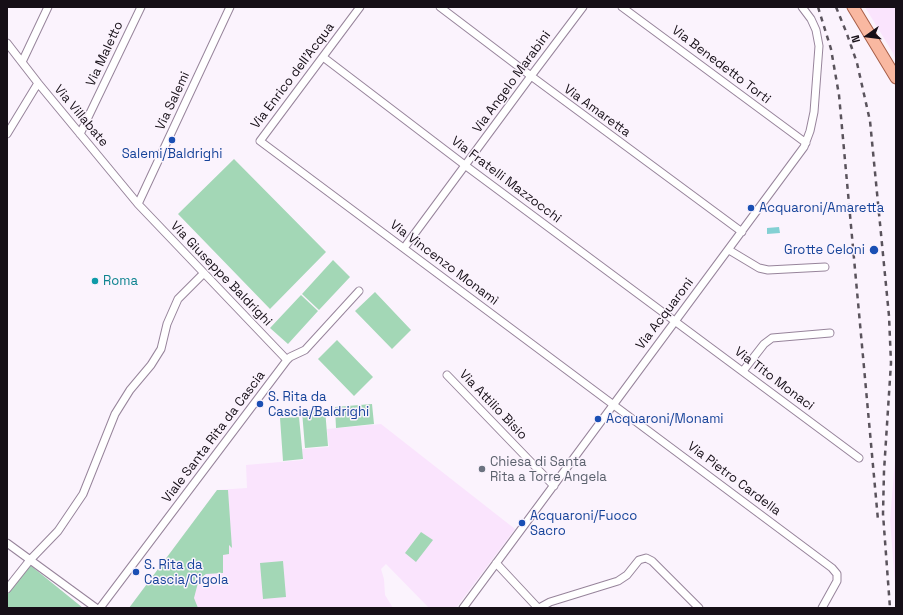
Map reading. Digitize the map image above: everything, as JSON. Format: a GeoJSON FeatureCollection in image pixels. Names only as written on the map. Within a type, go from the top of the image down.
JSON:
{"type":"FeatureCollection","features":[{"type":"Feature","properties":{"kind":"main road"},"geometry":{"type":"LineString","coordinates":[[853,7],[896,78]]}},
{"type":"Feature","properties":{"kind":"street"},"geometry":{"type":"LineString","coordinates":[[22,62],[48,7]]}},
{"type":"Feature","properties":{"kind":"street","name":"Via Maletto"},"geometry":{"type":"LineString","coordinates":[[80,134],[141,7]]}},
{"type":"Feature","properties":{"kind":"street","name":"Via Salemi"},"geometry":{"type":"LineString","coordinates":[[138,204],[230,7]]}},
{"type":"Feature","properties":{"kind":"street","name":"Via Enrico dell'Acqua"},"geometry":{"type":"LineString","coordinates":[[260,141],[360,7]]}},
{"type":"Feature","properties":{"kind":"street","name":"Via Amaretta"},"geometry":{"type":"LineString","coordinates":[[440,7],[530,76],[742,232]]}},
{"type":"Feature","properties":{"kind":"street","name":"Via Angelo Marabini"},"geometry":{"type":"LineString","coordinates":[[404,248],[466,166],[530,76],[583,7]]}},
{"type":"Feature","properties":{"kind":"street","name":"Via Benedetto Torti"},"geometry":{"type":"LineString","coordinates":[[622,7],[806,143]]}},
{"type":"Feature","properties":{"kind":"street","name":"Via Acquaroni"},"geometry":{"type":"LineString","coordinates":[[463,608],[729,250],[799,155],[806,143],[814,112],[819,46],[816,30],[804,10]]}},
{"type":"Feature","properties":{"kind":"street","name":"Via Villabate"},"geometry":{"type":"LineString","coordinates":[[7,43],[138,204]]}},
{"type":"Feature","properties":{"kind":"street","name":"Via Fratelli Mazzocchi"},"geometry":{"type":"LineString","coordinates":[[323,56],[466,166],[675,321]]}},
{"type":"Feature","properties":{"kind":"street"},"geometry":{"type":"LineString","coordinates":[[7,134],[38,83]]}},
{"type":"Feature","properties":{"kind":"street","name":"Via Vincenzo Monamì"},"geometry":{"type":"LineString","coordinates":[[260,141],[614,404]]}},
{"type":"Feature","properties":{"kind":"street","name":"Via Giuseppe Baldrighi"},"geometry":{"type":"LineString","coordinates":[[138,204],[287,360]]}},
{"type":"Feature","properties":{"kind":"street"},"geometry":{"type":"LineString","coordinates":[[729,250],[759,268],[768,270],[825,267]]}},
{"type":"Feature","properties":{"kind":"street"},"geometry":{"type":"LineString","coordinates":[[7,589],[30,560],[58,531],[83,494],[116,414],[130,390],[151,364],[160,349],[167,324],[178,299],[204,273]]}},
{"type":"Feature","properties":{"kind":"street","name":"Viale Santa Rita da Cascia"},"geometry":{"type":"LineString","coordinates":[[100,608],[287,360],[305,350],[359,291]]}},
{"type":"Feature","properties":{"kind":"street","name":"Via Tito Monaci"},"geometry":{"type":"LineString","coordinates":[[675,321],[859,458]]}},
{"type":"Feature","properties":{"kind":"street"},"geometry":{"type":"LineString","coordinates":[[743,371],[764,344],[770,339],[777,337],[830,333]]}},
{"type":"Feature","properties":{"kind":"street","name":"Via Attilio Bisio"},"geometry":{"type":"LineString","coordinates":[[447,375],[554,486]]}},
{"type":"Feature","properties":{"kind":"street","name":"Via Pietro Cardella"},"geometry":{"type":"LineString","coordinates":[[614,404],[832,568],[837,576],[836,583],[822,608]]}},
{"type":"Feature","properties":{"kind":"street"},"geometry":{"type":"LineString","coordinates":[[7,543],[96,608]]}},
{"type":"Feature","properties":{"kind":"street"},"geometry":{"type":"LineString","coordinates":[[496,563],[538,608],[550,602],[618,581],[627,575],[638,560],[646,558],[652,561],[699,608]]}},
{"type":"Feature","properties":{"kind":"shaded area"},"geometry":{"type":"Polygon","coordinates":[[[865,7],[896,7],[896,61],[893,53],[865,7]]]}},
{"type":"Feature","properties":{"kind":"shaded area"},"geometry":{"type":"Polygon","coordinates":[[[381,424],[515,529],[456,608],[429,608],[386,564],[381,569],[384,579],[385,595],[393,608],[129,608],[217,490],[247,488],[246,465],[303,460],[302,449],[329,447],[327,429],[381,424]]]}},
{"type":"Feature","properties":{"kind":"shaded area"},"geometry":{"type":"Polygon","coordinates":[[[896,449],[896,597],[890,520],[896,449]]]}},
{"type":"Feature","properties":{"kind":"green space"},"geometry":{"type":"Polygon","coordinates":[[[234,159],[326,252],[270,309],[178,214],[234,159]]]}},
{"type":"Feature","properties":{"kind":"green space"},"geometry":{"type":"Polygon","coordinates":[[[333,260],[350,277],[319,310],[302,294],[333,260]]]}},
{"type":"Feature","properties":{"kind":"green space"},"geometry":{"type":"Polygon","coordinates":[[[375,292],[411,330],[392,349],[355,311],[375,292]]]}},
{"type":"Feature","properties":{"kind":"green space"},"geometry":{"type":"Polygon","coordinates":[[[301,295],[318,311],[288,344],[270,328],[301,295]]]}},
{"type":"Feature","properties":{"kind":"green space"},"geometry":{"type":"Polygon","coordinates":[[[337,340],[373,377],[354,396],[318,359],[337,340]]]}},
{"type":"Feature","properties":{"kind":"green space"},"geometry":{"type":"Polygon","coordinates":[[[372,404],[374,424],[336,428],[335,407],[372,404]]]}},
{"type":"Feature","properties":{"kind":"green space"},"geometry":{"type":"Polygon","coordinates":[[[325,409],[328,446],[305,448],[302,411],[325,409]]]}},
{"type":"Feature","properties":{"kind":"green space"},"geometry":{"type":"Polygon","coordinates":[[[299,417],[303,459],[283,461],[280,418],[299,417]]]}},
{"type":"Feature","properties":{"kind":"green space"},"geometry":{"type":"Polygon","coordinates":[[[217,490],[228,490],[232,548],[229,545],[229,554],[223,555],[223,573],[206,574],[199,579],[194,598],[198,608],[129,608],[217,490]]]}},
{"type":"Feature","properties":{"kind":"green space"},"geometry":{"type":"Polygon","coordinates":[[[421,532],[433,540],[416,562],[405,553],[421,532]]]}},
{"type":"Feature","properties":{"kind":"green space"},"geometry":{"type":"Polygon","coordinates":[[[283,561],[286,597],[263,599],[260,563],[283,561]]]}},
{"type":"Feature","properties":{"kind":"green space"},"geometry":{"type":"Polygon","coordinates":[[[30,565],[83,608],[7,608],[7,595],[30,565]]]}},
{"type":"Feature","properties":{"kind":"water"},"geometry":{"type":"Polygon","coordinates":[[[779,227],[780,233],[767,234],[767,228],[779,227]]]}},
{"type":"Feature","properties":{"kind":"railway"},"geometry":{"type":"LineString","coordinates":[[818,7],[831,49],[839,95],[878,520]]}},
{"type":"Feature","properties":{"kind":"railway"},"geometry":{"type":"LineString","coordinates":[[836,7],[857,63],[870,121],[889,316],[891,363],[884,471],[883,514],[890,608]]}},
{"type":"Feature","properties":{"kind":"place","name":"Salemi/Baldrighi"},"geometry":{"type":"Point","coordinates":[172,140]}},
{"type":"Feature","properties":{"kind":"place","name":"Acquaroni/Amaretta"},"geometry":{"type":"Point","coordinates":[751,208]}},
{"type":"Feature","properties":{"kind":"place","name":"Grotte Celoni"},"geometry":{"type":"Point","coordinates":[874,250]}},
{"type":"Feature","properties":{"kind":"place","name":"Roma"},"geometry":{"type":"Point","coordinates":[95,281]}},
{"type":"Feature","properties":{"kind":"place","name":"S. Rita da Cascia/Baldrighi"},"geometry":{"type":"Point","coordinates":[260,404]}},
{"type":"Feature","properties":{"kind":"place","name":"Acquaroni/Monami"},"geometry":{"type":"Point","coordinates":[598,419]}},
{"type":"Feature","properties":{"kind":"place","name":"Chiesa di Santa Rita a Torre Angela"},"geometry":{"type":"Point","coordinates":[482,469]}},
{"type":"Feature","properties":{"kind":"place","name":"Acquaroni/Fuoco Sacro"},"geometry":{"type":"Point","coordinates":[522,523]}},
{"type":"Feature","properties":{"kind":"place","name":"S. Rita da Cascia/Cigola"},"geometry":{"type":"Point","coordinates":[136,572]}}]}
